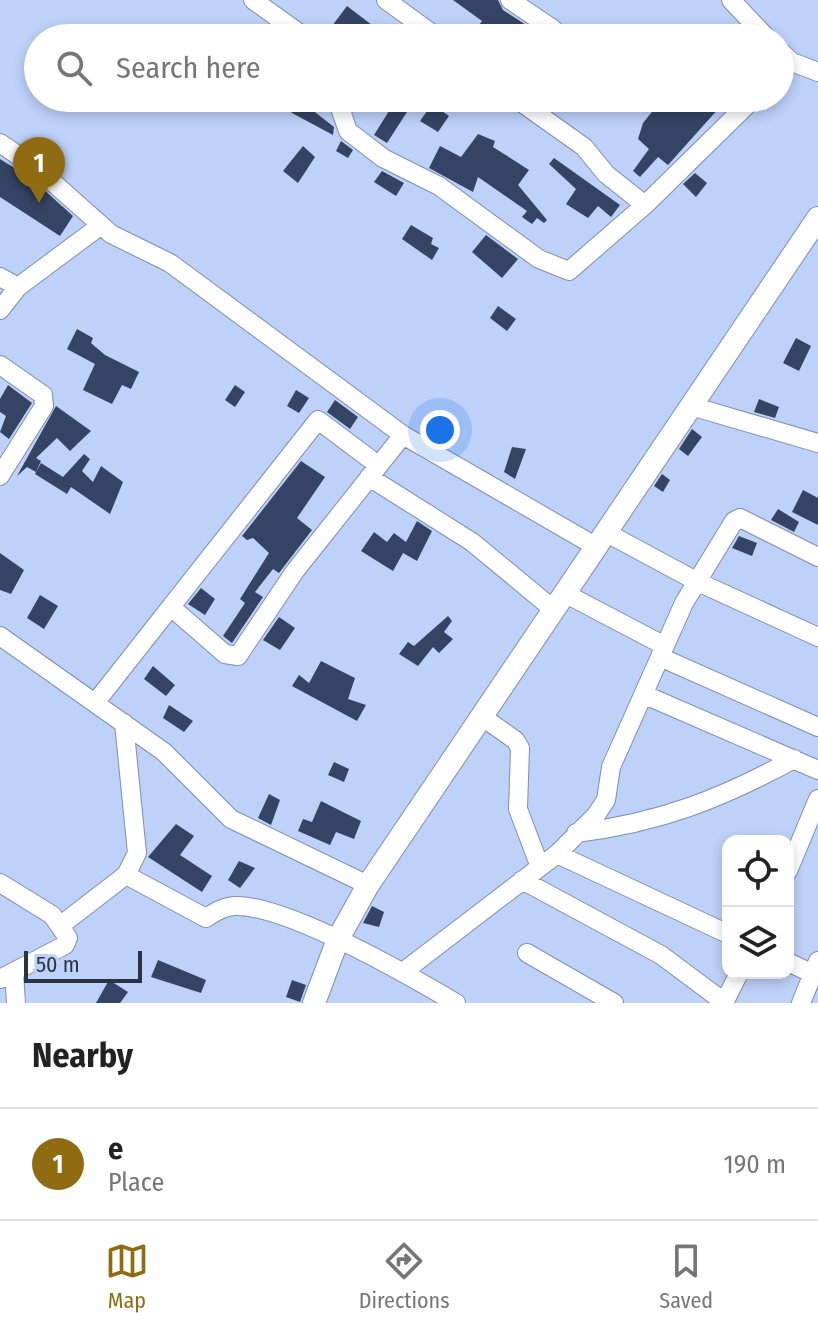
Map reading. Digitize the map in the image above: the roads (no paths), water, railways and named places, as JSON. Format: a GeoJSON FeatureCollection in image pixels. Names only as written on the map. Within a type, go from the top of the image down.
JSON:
{"type":"FeatureCollection","features":[{"type":"Feature","properties":{"kind":"street"},"geometry":{"type":"LineString","coordinates":[[253,0],[286,24]]}},
{"type":"Feature","properties":{"kind":"street"},"geometry":{"type":"LineString","coordinates":[[386,0],[414,24]]}},
{"type":"Feature","properties":{"kind":"street"},"geometry":{"type":"LineString","coordinates":[[510,0],[546,24]]}},
{"type":"Feature","properties":{"kind":"street"},"geometry":{"type":"LineString","coordinates":[[731,0],[754,24]]}},
{"type":"Feature","properties":{"kind":"street"},"geometry":{"type":"LineString","coordinates":[[794,65],[818,72]]}},
{"type":"Feature","properties":{"kind":"street"},"geometry":{"type":"LineString","coordinates":[[341,112],[348,131],[383,158],[439,186],[559,270],[577,267],[740,112]]}},
{"type":"Feature","properties":{"kind":"street"},"geometry":{"type":"LineString","coordinates":[[535,112],[584,147],[606,174],[645,205]]}},
{"type":"Feature","properties":{"kind":"street"},"geometry":{"type":"LineString","coordinates":[[0,143],[39,170],[100,226],[170,263],[403,435],[600,539],[818,637]]}},
{"type":"Feature","properties":{"kind":"street"},"geometry":{"type":"LineString","coordinates":[[314,1003],[338,939],[368,885],[817,220]]}},
{"type":"Feature","properties":{"kind":"street"},"geometry":{"type":"LineString","coordinates":[[0,310],[18,287],[100,226]]}},
{"type":"Feature","properties":{"kind":"street"},"geometry":{"type":"LineString","coordinates":[[0,277],[18,287]]}},
{"type":"Feature","properties":{"kind":"street"},"geometry":{"type":"LineString","coordinates":[[0,365],[43,395],[44,406],[0,476]]}},
{"type":"Feature","properties":{"kind":"street"},"geometry":{"type":"LineString","coordinates":[[691,406],[818,443]]}},
{"type":"Feature","properties":{"kind":"street"},"geometry":{"type":"LineString","coordinates":[[95,703],[318,420],[374,471],[558,601],[818,727]]}},
{"type":"Feature","properties":{"kind":"street"},"geometry":{"type":"LineString","coordinates":[[171,607],[225,654],[238,656],[295,571],[403,435]]}},
{"type":"Feature","properties":{"kind":"street"},"geometry":{"type":"LineString","coordinates":[[403,972],[557,854],[596,815],[606,800],[611,767],[662,652],[731,525],[740,518],[818,557]]}},
{"type":"Feature","properties":{"kind":"street"},"geometry":{"type":"LineString","coordinates":[[0,636],[164,752],[231,819],[368,885]]}},
{"type":"Feature","properties":{"kind":"street"},"geometry":{"type":"LineString","coordinates":[[645,695],[818,770]]}},
{"type":"Feature","properties":{"kind":"street"},"geometry":{"type":"LineString","coordinates":[[481,716],[515,740],[520,748],[518,809],[540,867]]}},
{"type":"Feature","properties":{"kind":"street"},"geometry":{"type":"LineString","coordinates":[[61,925],[126,875],[137,853],[124,723]]}},
{"type":"Feature","properties":{"kind":"street"},"geometry":{"type":"LineString","coordinates":[[576,833],[629,827],[684,811],[732,793],[794,759]]}},
{"type":"Feature","properties":{"kind":"street"},"geometry":{"type":"LineString","coordinates":[[794,857],[818,799]]}},
{"type":"Feature","properties":{"kind":"street"},"geometry":{"type":"LineString","coordinates":[[557,854],[722,931]]}},
{"type":"Feature","properties":{"kind":"street"},"geometry":{"type":"LineString","coordinates":[[126,875],[206,918],[219,909],[236,906],[269,913],[338,939],[456,1003]]}},
{"type":"Feature","properties":{"kind":"street"},"geometry":{"type":"LineString","coordinates":[[522,880],[661,955],[724,1003],[736,979]]}},
{"type":"Feature","properties":{"kind":"street"},"geometry":{"type":"LineString","coordinates":[[0,883],[61,925],[68,938],[65,945],[7,976],[16,1003]]}},
{"type":"Feature","properties":{"kind":"street"},"geometry":{"type":"LineString","coordinates":[[527,953],[614,1003]]}},
{"type":"Feature","properties":{"kind":"street"},"geometry":{"type":"LineString","coordinates":[[794,963],[815,968],[801,1003]]}},
{"type":"Feature","properties":{"kind":"place","name":"e"},"geometry":{"type":"Point","coordinates":[39,203]}}]}
